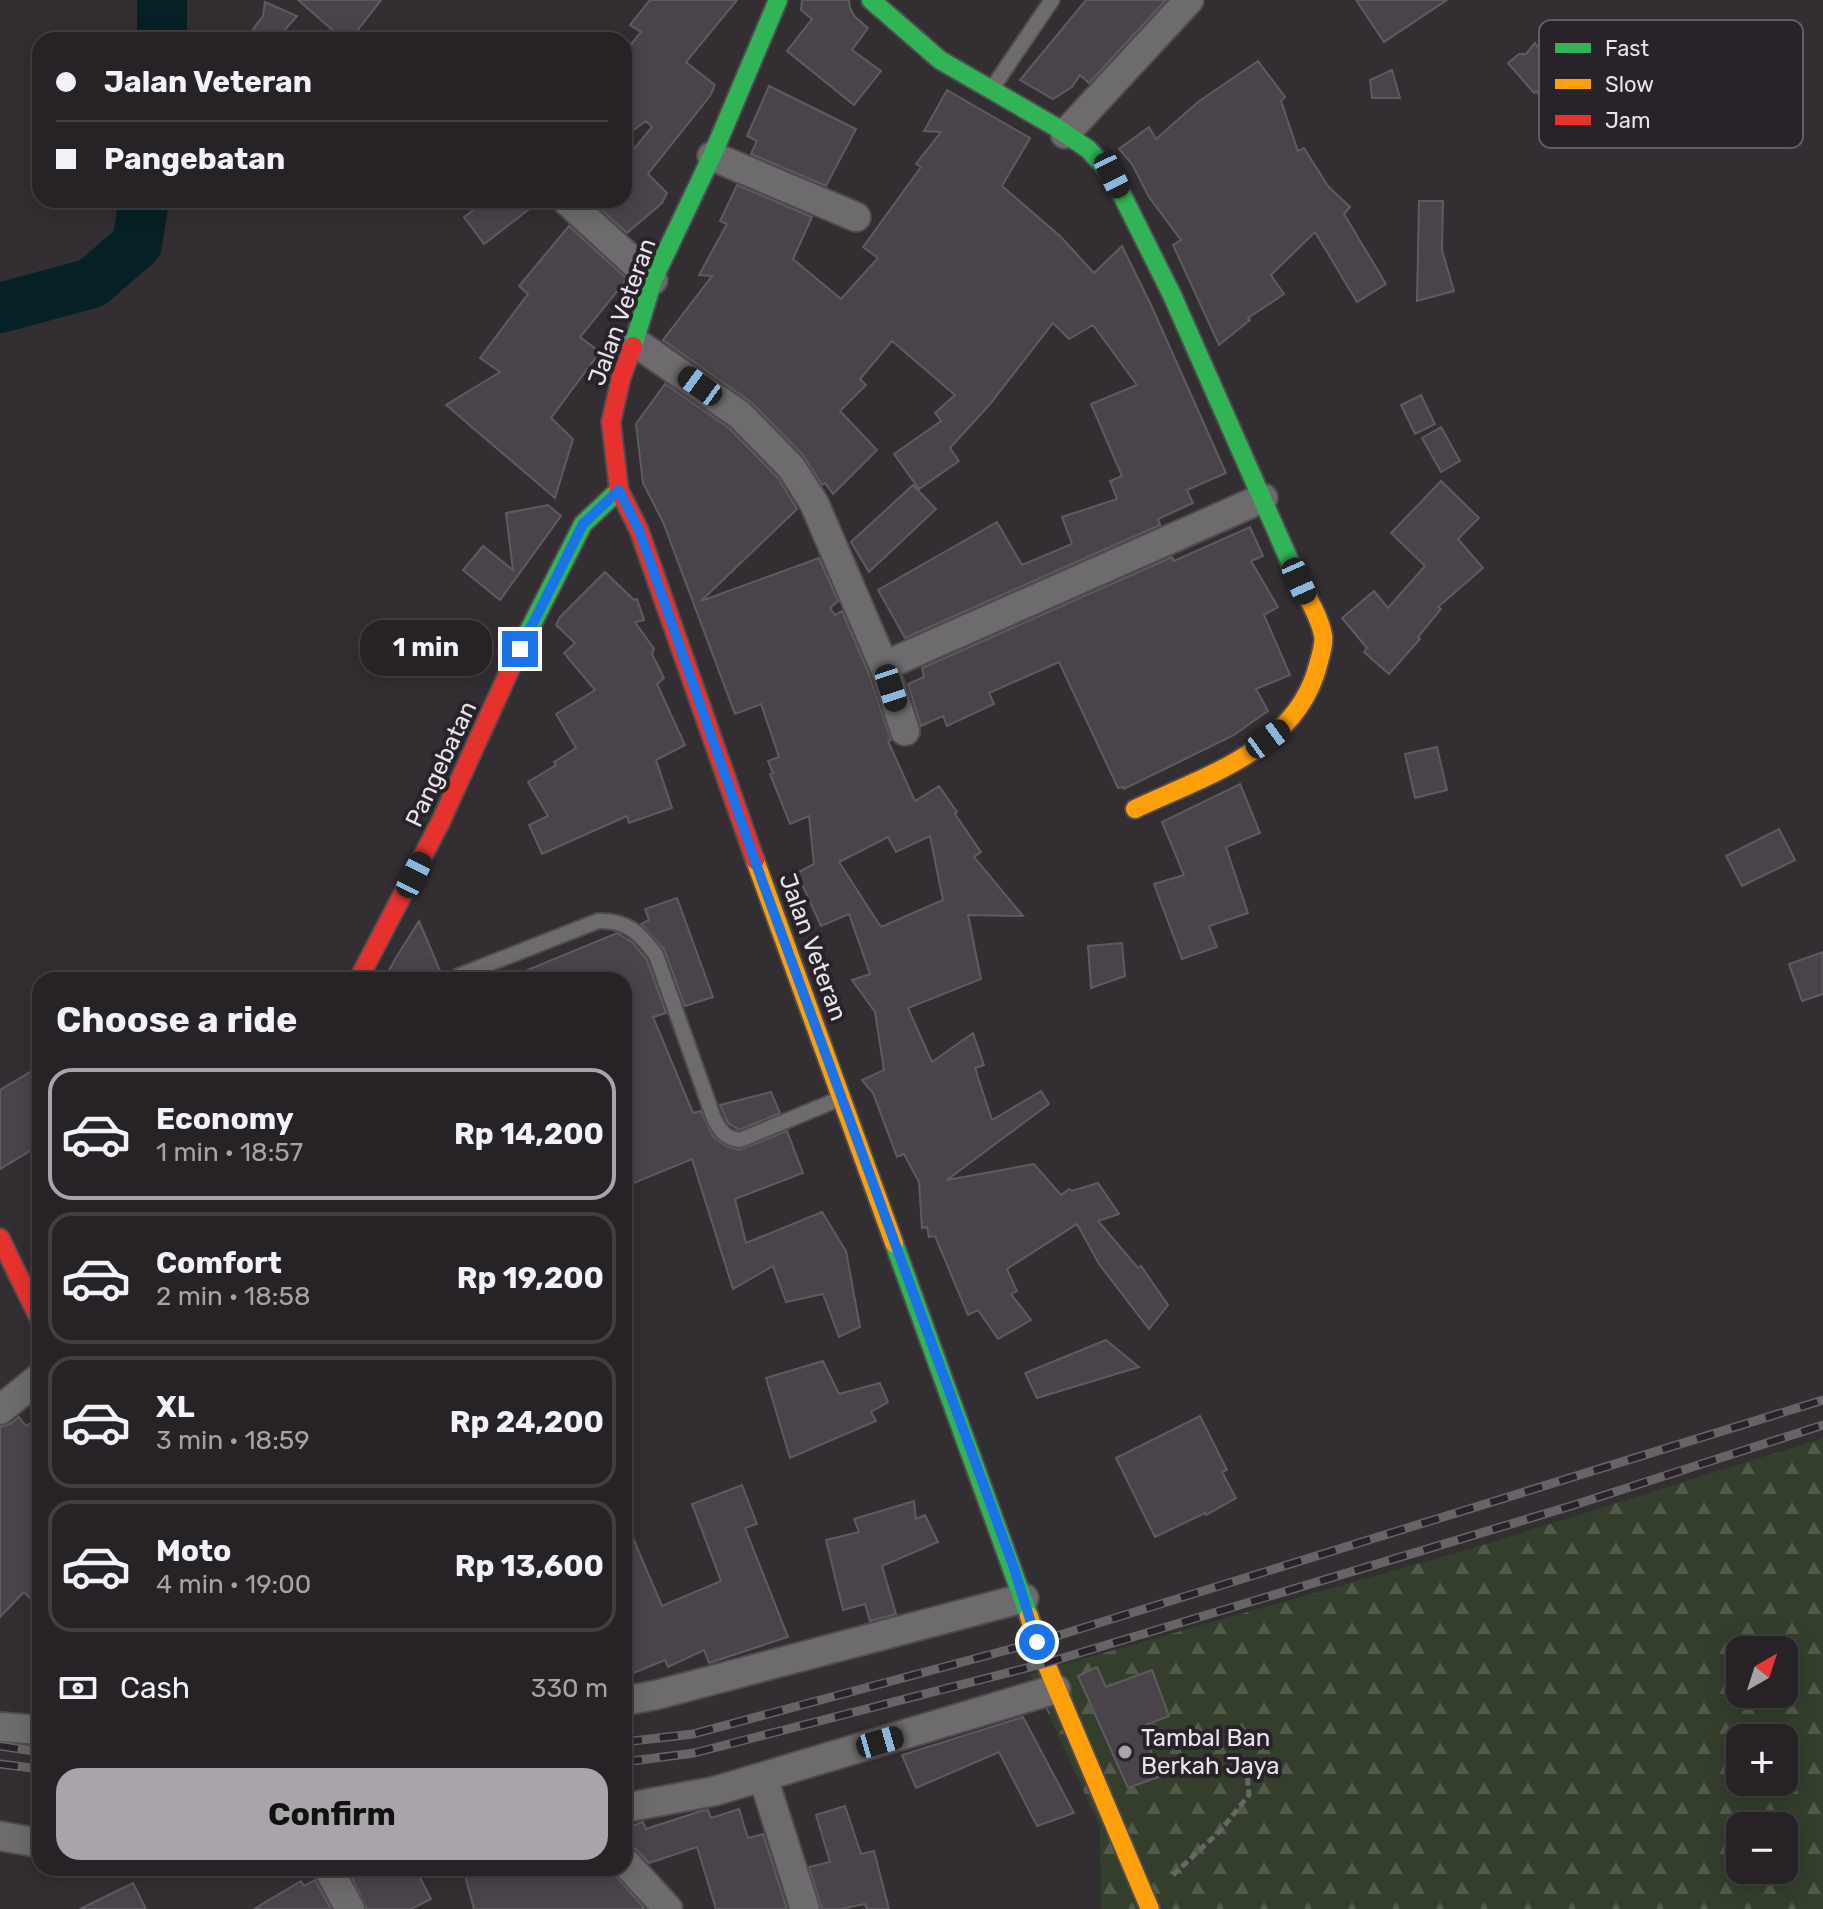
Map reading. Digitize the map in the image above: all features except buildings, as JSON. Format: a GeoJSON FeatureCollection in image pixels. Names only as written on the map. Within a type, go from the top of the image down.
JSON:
{"type":"FeatureCollection","features":[{"type":"Feature","properties":{"kind":"main road","name":"Jalan Veteran"},"geometry":{"type":"LineString","coordinates":[[777,0],[712,156],[653,280],[621,378],[611,422],[619,490],[639,530],[760,875],[1024,1598],[1037,1642],[1148,1905]]}},
{"type":"Feature","properties":{"kind":"main road"},"geometry":{"type":"LineString","coordinates":[[871,0],[940,60],[1088,149],[1112,175],[1172,295],[1324,637],[1311,688],[1299,712],[1285,727],[1252,751],[1135,809]]}},
{"type":"Feature","properties":{"kind":"main road","name":"Pangebatan"},"geometry":{"type":"LineString","coordinates":[[362,972],[440,823],[533,620],[583,524],[619,490]]}},
{"type":"Feature","properties":{"kind":"main road"},"geometry":{"type":"LineString","coordinates":[[0,1238],[32,1304]]}},
{"type":"Feature","properties":{"kind":"street"},"geometry":{"type":"LineString","coordinates":[[1065,134],[1189,0]]}},
{"type":"Feature","properties":{"kind":"street"},"geometry":{"type":"LineString","coordinates":[[712,156],[856,217]]}},
{"type":"Feature","properties":{"kind":"street"},"geometry":{"type":"LineString","coordinates":[[575,208],[653,280]]}},
{"type":"Feature","properties":{"kind":"street"},"geometry":{"type":"LineString","coordinates":[[635,342],[740,415],[791,467],[814,503],[884,666],[905,731]]}},
{"type":"Feature","properties":{"kind":"street"},"geometry":{"type":"LineString","coordinates":[[884,666],[1263,498]]}},
{"type":"Feature","properties":{"kind":"street"},"geometry":{"type":"LineString","coordinates":[[0,1410],[32,1384]]}},
{"type":"Feature","properties":{"kind":"street"},"geometry":{"type":"LineString","coordinates":[[632,1700],[1024,1598]]}},
{"type":"Feature","properties":{"kind":"street"},"geometry":{"type":"LineString","coordinates":[[632,1807],[715,1791],[1056,1689]]}},
{"type":"Feature","properties":{"kind":"street"},"geometry":{"type":"LineString","coordinates":[[0,1727],[32,1729]]}},
{"type":"Feature","properties":{"kind":"street"},"geometry":{"type":"LineString","coordinates":[[763,1777],[805,1909]]}},
{"type":"Feature","properties":{"kind":"street"},"geometry":{"type":"LineString","coordinates":[[632,1870],[668,1909]]}},
{"type":"Feature","properties":{"kind":"street"},"geometry":{"type":"LineString","coordinates":[[332,1876],[350,1909]]}},
{"type":"Feature","properties":{"kind":"lane"},"geometry":{"type":"LineString","coordinates":[[990,90],[1052,0]]}},
{"type":"Feature","properties":{"kind":"lane"},"geometry":{"type":"LineString","coordinates":[[468,972],[598,921],[615,920],[631,926],[656,955],[713,1116],[722,1133],[740,1140],[843,1098]]}},
{"type":"Feature","properties":{"kind":"path"},"geometry":{"type":"LineString","coordinates":[[1148,1905],[1220,1831],[1249,1795],[1246,1762]]}},
{"type":"Feature","properties":{"kind":"green space"},"geometry":{"type":"Polygon","coordinates":[[[1823,1438],[1823,1909],[1101,1909],[1100,1827],[1030,1674],[1483,1545],[1823,1438]]]}},
{"type":"Feature","properties":{"kind":"waterway"},"geometry":{"type":"LineString","coordinates":[[162,0],[162,32]]}},
{"type":"Feature","properties":{"kind":"waterway"},"geometry":{"type":"LineString","coordinates":[[0,308],[92,283],[137,244],[143,208]]}},
{"type":"Feature","properties":{"kind":"railway"},"geometry":{"type":"LineString","coordinates":[[632,1741],[693,1734],[1037,1642],[1823,1400]]}},
{"type":"Feature","properties":{"kind":"railway"},"geometry":{"type":"LineString","coordinates":[[632,1761],[694,1753],[1046,1663],[1571,1506],[1823,1425]]}},
{"type":"Feature","properties":{"kind":"railway"},"geometry":{"type":"LineString","coordinates":[[0,1746],[32,1751]]}},
{"type":"Feature","properties":{"kind":"railway"},"geometry":{"type":"LineString","coordinates":[[0,1764],[32,1768]]}},
{"type":"Feature","properties":{"kind":"traffic: fast"},"geometry":{"type":"LineString","coordinates":[[633,346],[653,280],[712,156],[778,0]]}},
{"type":"Feature","properties":{"kind":"traffic: fast"},"geometry":{"type":"LineString","coordinates":[[871,0],[940,60],[1054,126],[1088,149],[1112,175],[1172,295],[1295,573]]}},
{"type":"Feature","properties":{"kind":"traffic: fast"},"geometry":{"type":"LineString","coordinates":[[519,650],[583,524],[619,490]]}},
{"type":"Feature","properties":{"kind":"traffic: fast"},"geometry":{"type":"LineString","coordinates":[[894,1243],[1029,1616]]}},
{"type":"Feature","properties":{"kind":"traffic: slow"},"geometry":{"type":"LineString","coordinates":[[1135,809],[1245,756],[1269,739],[1290,718],[1307,694],[1318,665],[1323,639],[1315,611],[1295,573]]}},
{"type":"Feature","properties":{"kind":"traffic: slow"},"geometry":{"type":"LineString","coordinates":[[755,860],[894,1243]]}},
{"type":"Feature","properties":{"kind":"traffic: slow"},"geometry":{"type":"LineString","coordinates":[[1029,1616],[1037,1642],[1150,1909]]}},
{"type":"Feature","properties":{"kind":"traffic: jam"},"geometry":{"type":"LineString","coordinates":[[633,346],[621,378],[611,422],[619,490],[639,530],[755,860]]}},
{"type":"Feature","properties":{"kind":"traffic: jam"},"geometry":{"type":"LineString","coordinates":[[362,972],[440,823],[519,650]]}},
{"type":"Feature","properties":{"kind":"traffic: jam"},"geometry":{"type":"LineString","coordinates":[[0,1238],[32,1304]]}},
{"type":"Feature","properties":{"kind":"place","name":"Tambal Ban Berkah Jaya"},"geometry":{"type":"Point","coordinates":[1125,1752]}},
{"type":"Feature","properties":{"kind":"route"},"geometry":{"type":"LineString","coordinates":[[520,649],[583,524],[619,490],[639,530],[659,584],[760,875],[1014,1568],[1037,1642]]}}]}
